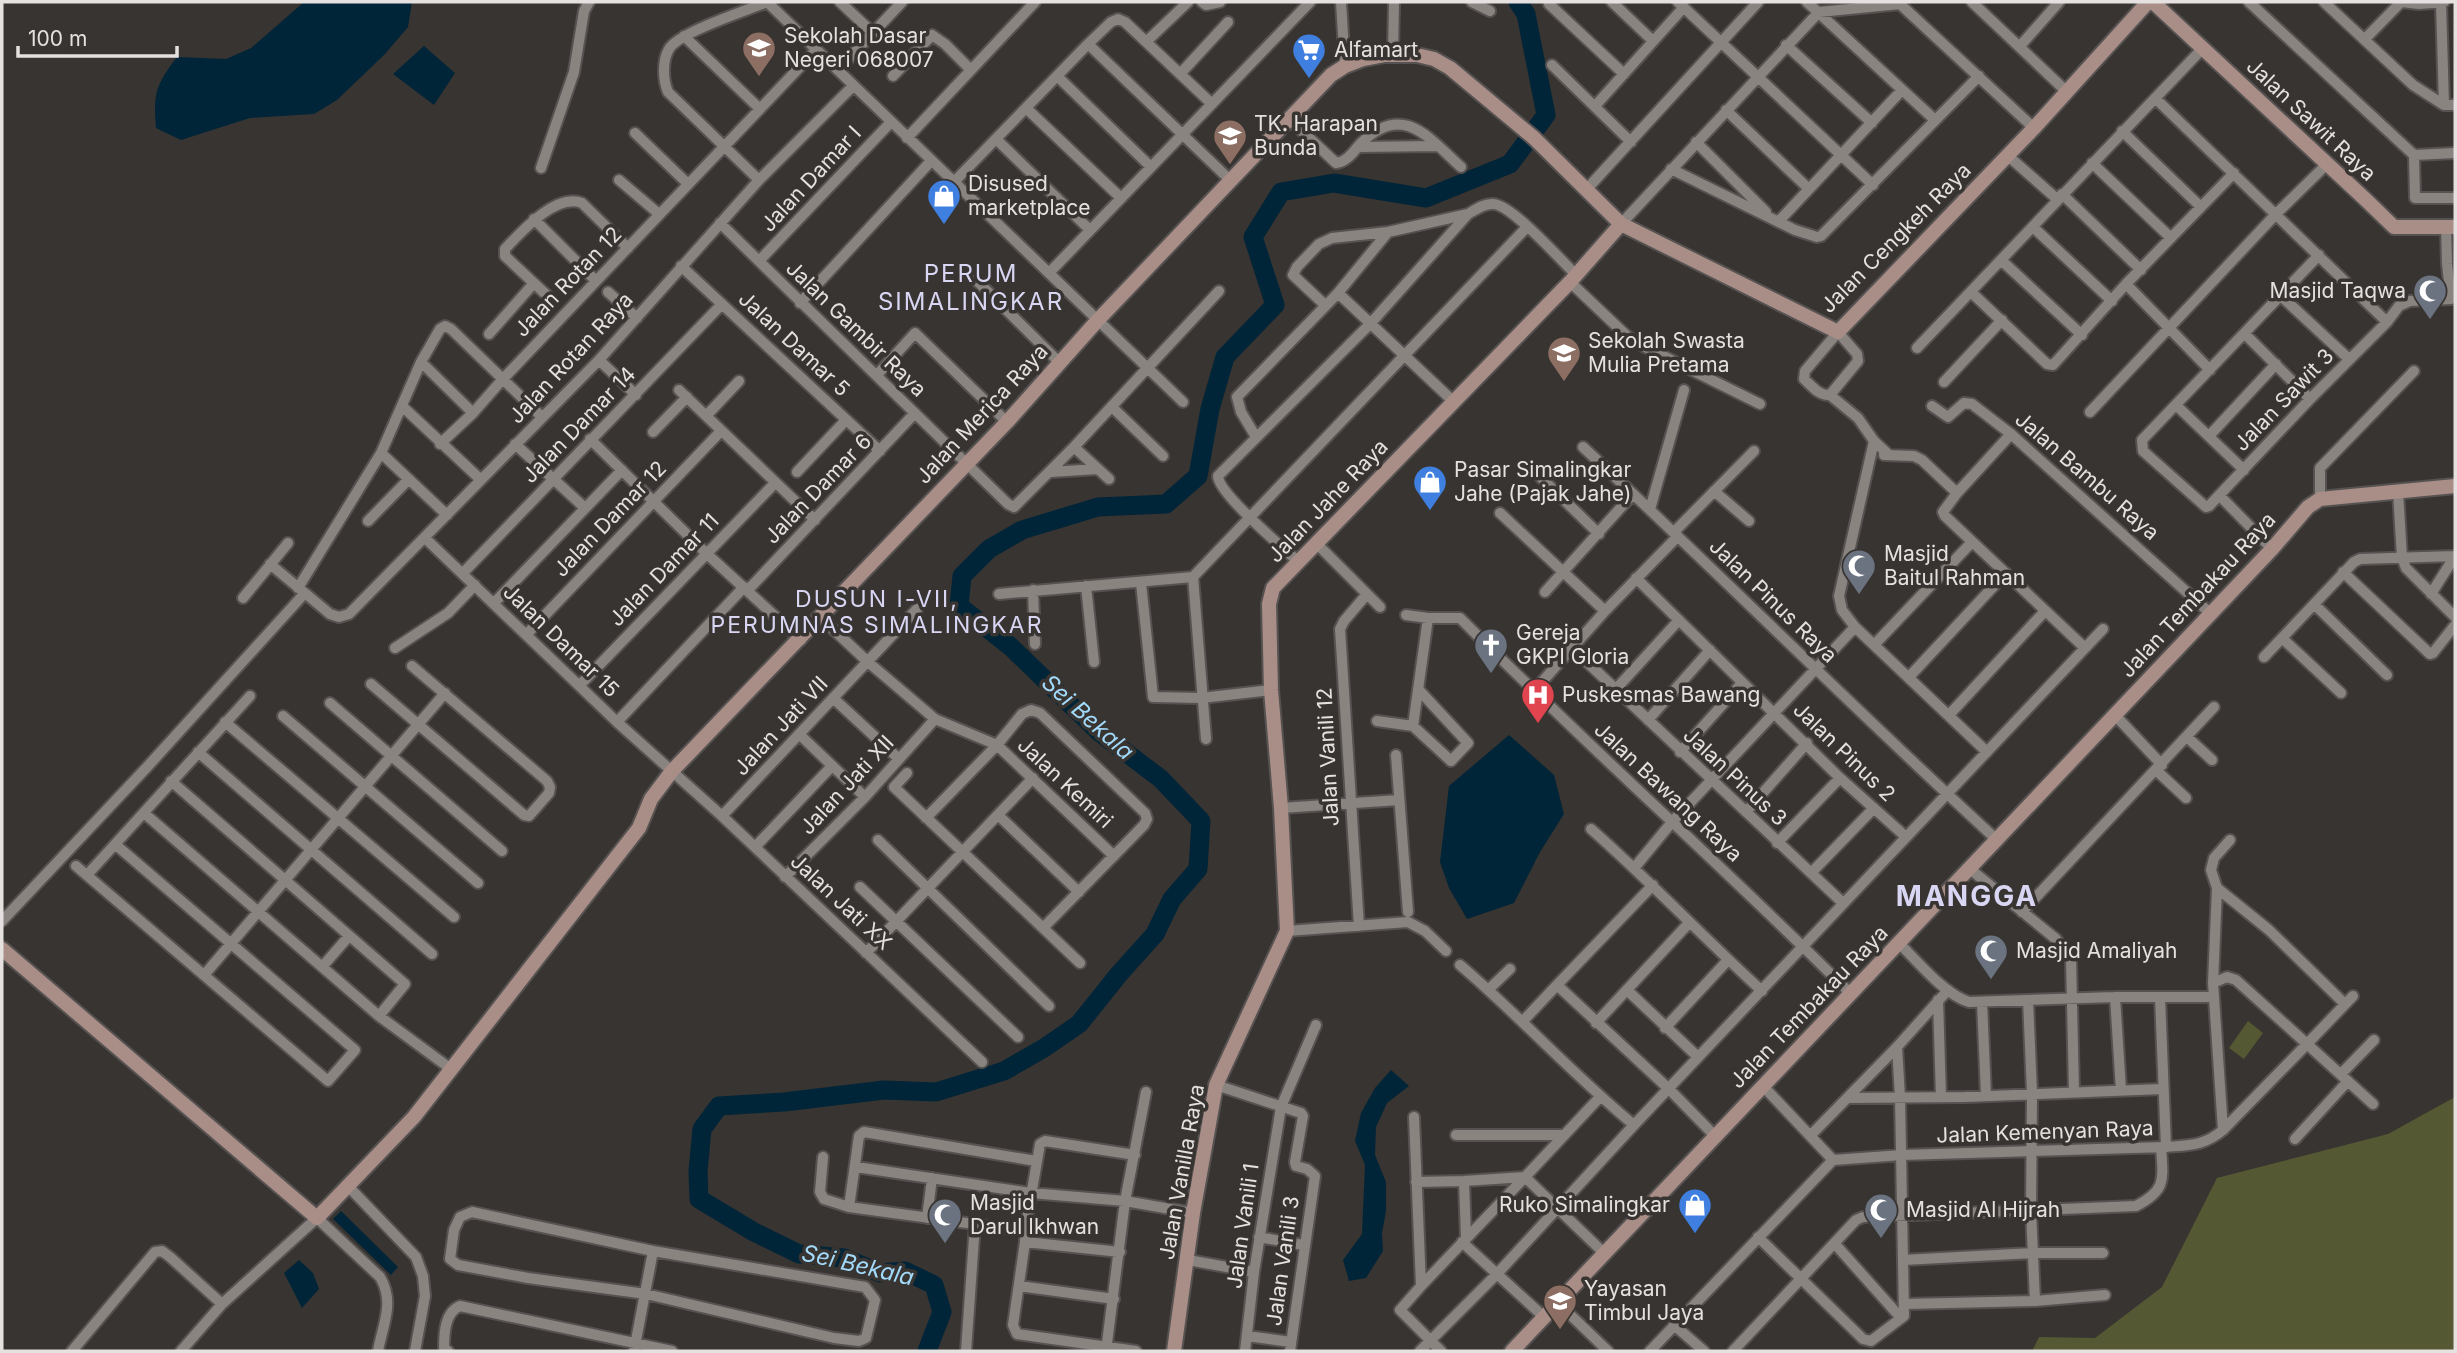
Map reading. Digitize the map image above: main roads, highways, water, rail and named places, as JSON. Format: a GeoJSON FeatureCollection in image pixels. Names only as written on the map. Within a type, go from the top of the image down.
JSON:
{"type":"FeatureCollection","features":[{"type":"Feature","properties":{"kind":"water"},"geometry":{"type":"Polygon","coordinates":[[[304,2],[412,2],[408,27],[385,54],[337,100],[314,114],[250,118],[181,140],[156,128],[155,106],[160,83],[177,57],[226,59],[251,48],[304,2]]]}},
{"type":"Feature","properties":{"kind":"water"},"geometry":{"type":"Polygon","coordinates":[[[424,46],[455,73],[434,105],[393,74],[424,46]]]}},
{"type":"Feature","properties":{"kind":"water"},"geometry":{"type":"Polygon","coordinates":[[[1509,735],[1554,775],[1564,814],[1540,852],[1514,903],[1467,919],[1449,888],[1440,862],[1449,786],[1509,735]]]}},
{"type":"Feature","properties":{"kind":"water"},"geometry":{"type":"Polygon","coordinates":[[[1391,1070],[1409,1086],[1387,1103],[1376,1127],[1375,1155],[1386,1182],[1383,1251],[1366,1278],[1349,1281],[1343,1260],[1362,1234],[1365,1165],[1355,1141],[1361,1113],[1375,1088],[1391,1070]]]}},
{"type":"Feature","properties":{"kind":"water"},"geometry":{"type":"Polygon","coordinates":[[[341,1211],[398,1267],[391,1275],[333,1219],[341,1211]]]}},
{"type":"Feature","properties":{"kind":"water"},"geometry":{"type":"Polygon","coordinates":[[[299,1260],[313,1273],[319,1289],[302,1308],[284,1273],[299,1260]]]}},
{"type":"Feature","properties":{"kind":"waterway","name":"Sei Bekala"},"geometry":{"type":"LineString","coordinates":[[927,1351],[942,1312],[934,1285],[905,1271],[880,1273],[844,1258],[799,1254],[754,1232],[699,1199],[698,1171],[702,1129],[719,1106],[784,1102],[884,1090],[936,1092],[1004,1071],[1079,1024],[1155,934],[1172,899],[1198,869],[1201,821],[1161,779],[1099,732],[1011,647],[959,606],[962,576],[989,549],[1022,530],[1098,507],[1166,504],[1198,476],[1210,409],[1225,357],[1275,305],[1253,237],[1281,192],[1334,183],[1426,198],[1510,164],[1546,115],[1526,14],[1518,2]]}},
{"type":"Feature","properties":{"kind":"place","name":"Sekolah Dasar Negeri 068007"},"geometry":{"type":"Point","coordinates":[759,78]}},
{"type":"Feature","properties":{"kind":"place","name":"Alfamart"},"geometry":{"type":"Point","coordinates":[1309,80]}},
{"type":"Feature","properties":{"kind":"place","name":"TK. Harapan Bunda"},"geometry":{"type":"Point","coordinates":[1230,166]}},
{"type":"Feature","properties":{"kind":"place","name":"Disused marketplace"},"geometry":{"type":"Point","coordinates":[944,226]}},
{"type":"Feature","properties":{"kind":"place","name":"Masjid Taqwa"},"geometry":{"type":"Point","coordinates":[2430,321]}},
{"type":"Feature","properties":{"kind":"place","name":"Sekolah Swasta Mulia Pretama"},"geometry":{"type":"Point","coordinates":[1564,383]}},
{"type":"Feature","properties":{"kind":"place","name":"Pasar Simalingkar Jahe (Pajak Jahe)"},"geometry":{"type":"Point","coordinates":[1430,512]}},
{"type":"Feature","properties":{"kind":"place","name":"Masjid Baitul Rahman"},"geometry":{"type":"Point","coordinates":[1859,596]}},
{"type":"Feature","properties":{"kind":"place","name":"Gereja GKPI Gloria"},"geometry":{"type":"Point","coordinates":[1491,675]}},
{"type":"Feature","properties":{"kind":"place","name":"Puskesmas Bawang"},"geometry":{"type":"Point","coordinates":[1538,725]}},
{"type":"Feature","properties":{"kind":"place","name":"Masjid Amaliyah"},"geometry":{"type":"Point","coordinates":[1991,981]}},
{"type":"Feature","properties":{"kind":"place","name":"Ruko Simalingkar"},"geometry":{"type":"Point","coordinates":[1695,1235]}},
{"type":"Feature","properties":{"kind":"place","name":"Masjid Al Hijrah"},"geometry":{"type":"Point","coordinates":[1881,1240]}},
{"type":"Feature","properties":{"kind":"place","name":"Masjid Darul Ikhwan"},"geometry":{"type":"Point","coordinates":[945,1245]}},
{"type":"Feature","properties":{"kind":"place","name":"Yayasan Timbul Jaya"},"geometry":{"type":"Point","coordinates":[1560,1331]}},
{"type":"Feature","properties":{"kind":"district","name":"PERUM SIMALINGKAR"},"geometry":{"type":"Point","coordinates":[971,288]}},
{"type":"Feature","properties":{"kind":"district","name":"DUSUN I-VII, PERUMNAS SIMALINGKAR"},"geometry":{"type":"Point","coordinates":[877,612]}},
{"type":"Feature","properties":{"kind":"district","name":"MANGGA"},"geometry":{"type":"Point","coordinates":[1967,896]}}]}
